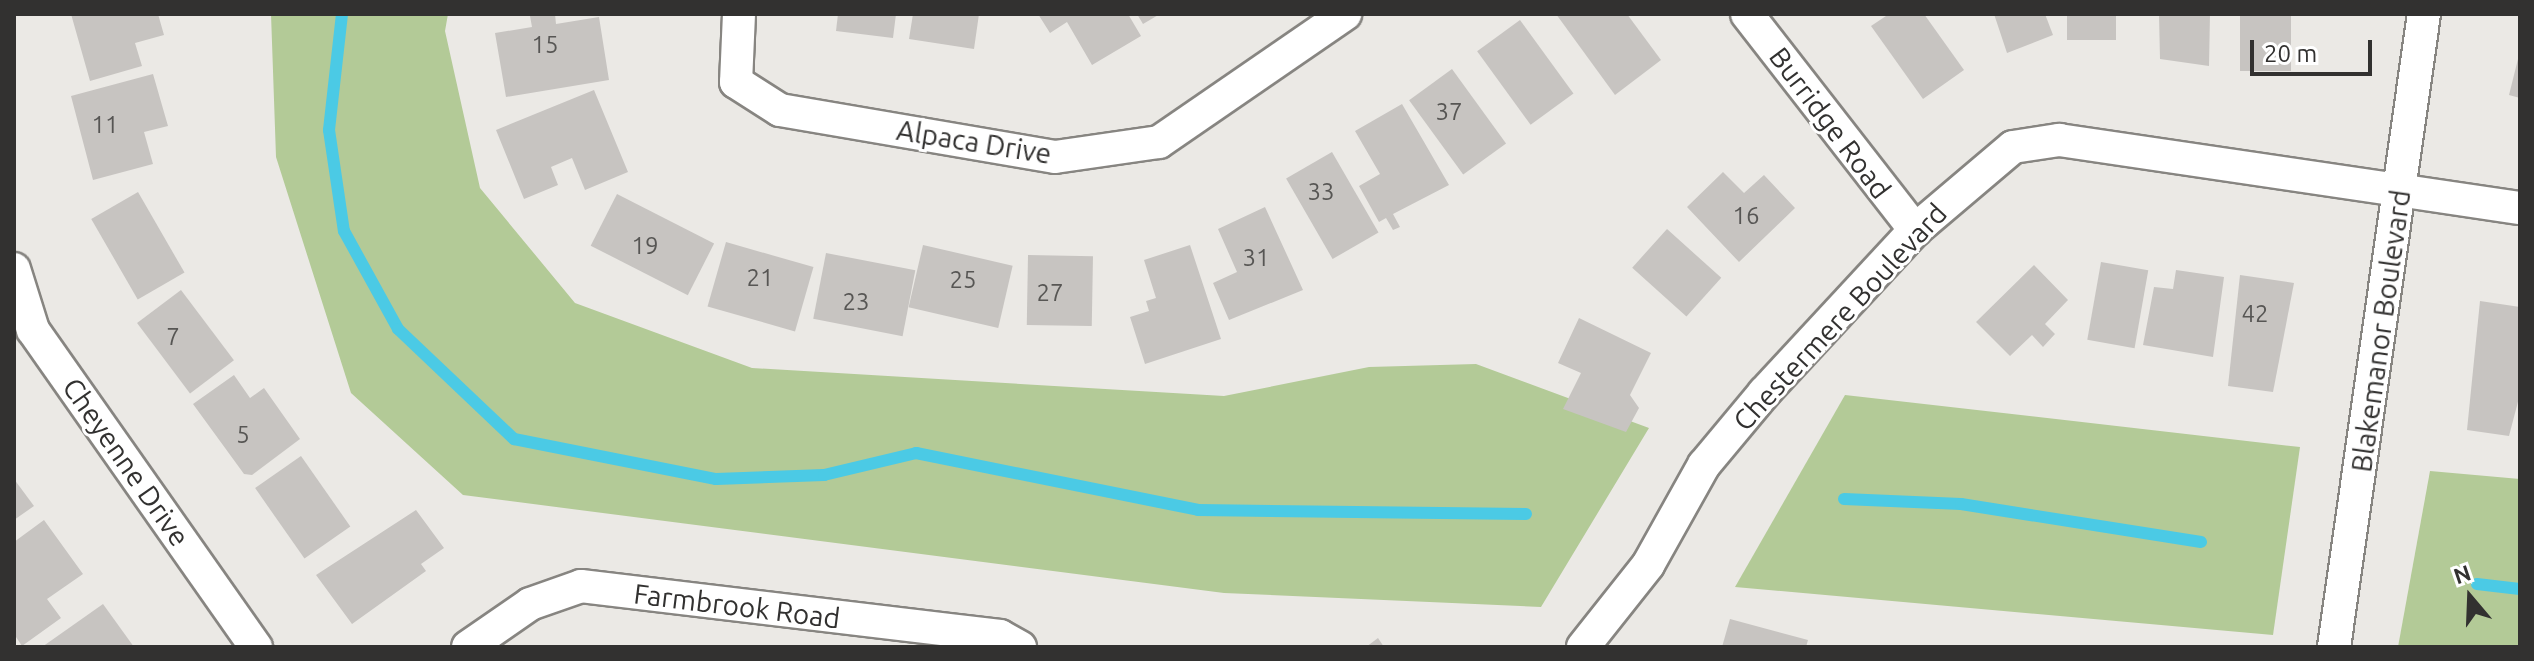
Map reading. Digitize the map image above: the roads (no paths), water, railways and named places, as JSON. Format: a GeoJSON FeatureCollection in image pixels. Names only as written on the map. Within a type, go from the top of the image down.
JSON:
{"type":"FeatureCollection","features":[{"type":"Feature","properties":{"kind":"street","name":"Alpaca Drive"},"geometry":{"type":"LineString","coordinates":[[739,14],[736,82],[780,110],[1055,157],[1159,142],[1345,14]]}},
{"type":"Feature","properties":{"kind":"street","name":"Burridge Road"},"geometry":{"type":"LineString","coordinates":[[1747,14],[1915,230]]}},
{"type":"Feature","properties":{"kind":"street","name":"Blakemanor Boulevard"},"geometry":{"type":"LineString","coordinates":[[2334,647],[2424,14]]}},
{"type":"Feature","properties":{"kind":"street","name":"Chestermere Boulevard"},"geometry":{"type":"LineString","coordinates":[[1583,647],[1648,565],[1704,465],[1915,230],[2013,147],[2059,140],[2520,208]]}},
{"type":"Feature","properties":{"kind":"street","name":"Cheyenne Drive"},"geometry":{"type":"LineString","coordinates":[[14,269],[33,330],[256,647]]}},
{"type":"Feature","properties":{"kind":"street","name":"Farmbrook Road"},"geometry":{"type":"LineString","coordinates":[[468,647],[530,604],[581,586],[1000,636],[1020,647]]}},
{"type":"Feature","properties":{"kind":"waterway"},"geometry":{"type":"LineString","coordinates":[[342,14],[329,130],[344,231],[398,329],[514,439],[716,479],[824,475],[916,453],[1198,510],[1526,514]]}},
{"type":"Feature","properties":{"kind":"waterway"},"geometry":{"type":"LineString","coordinates":[[1844,499],[1961,504],[2201,542]]}},
{"type":"Feature","properties":{"kind":"waterway"},"geometry":{"type":"LineString","coordinates":[[2477,584],[2520,589]]}}]}
